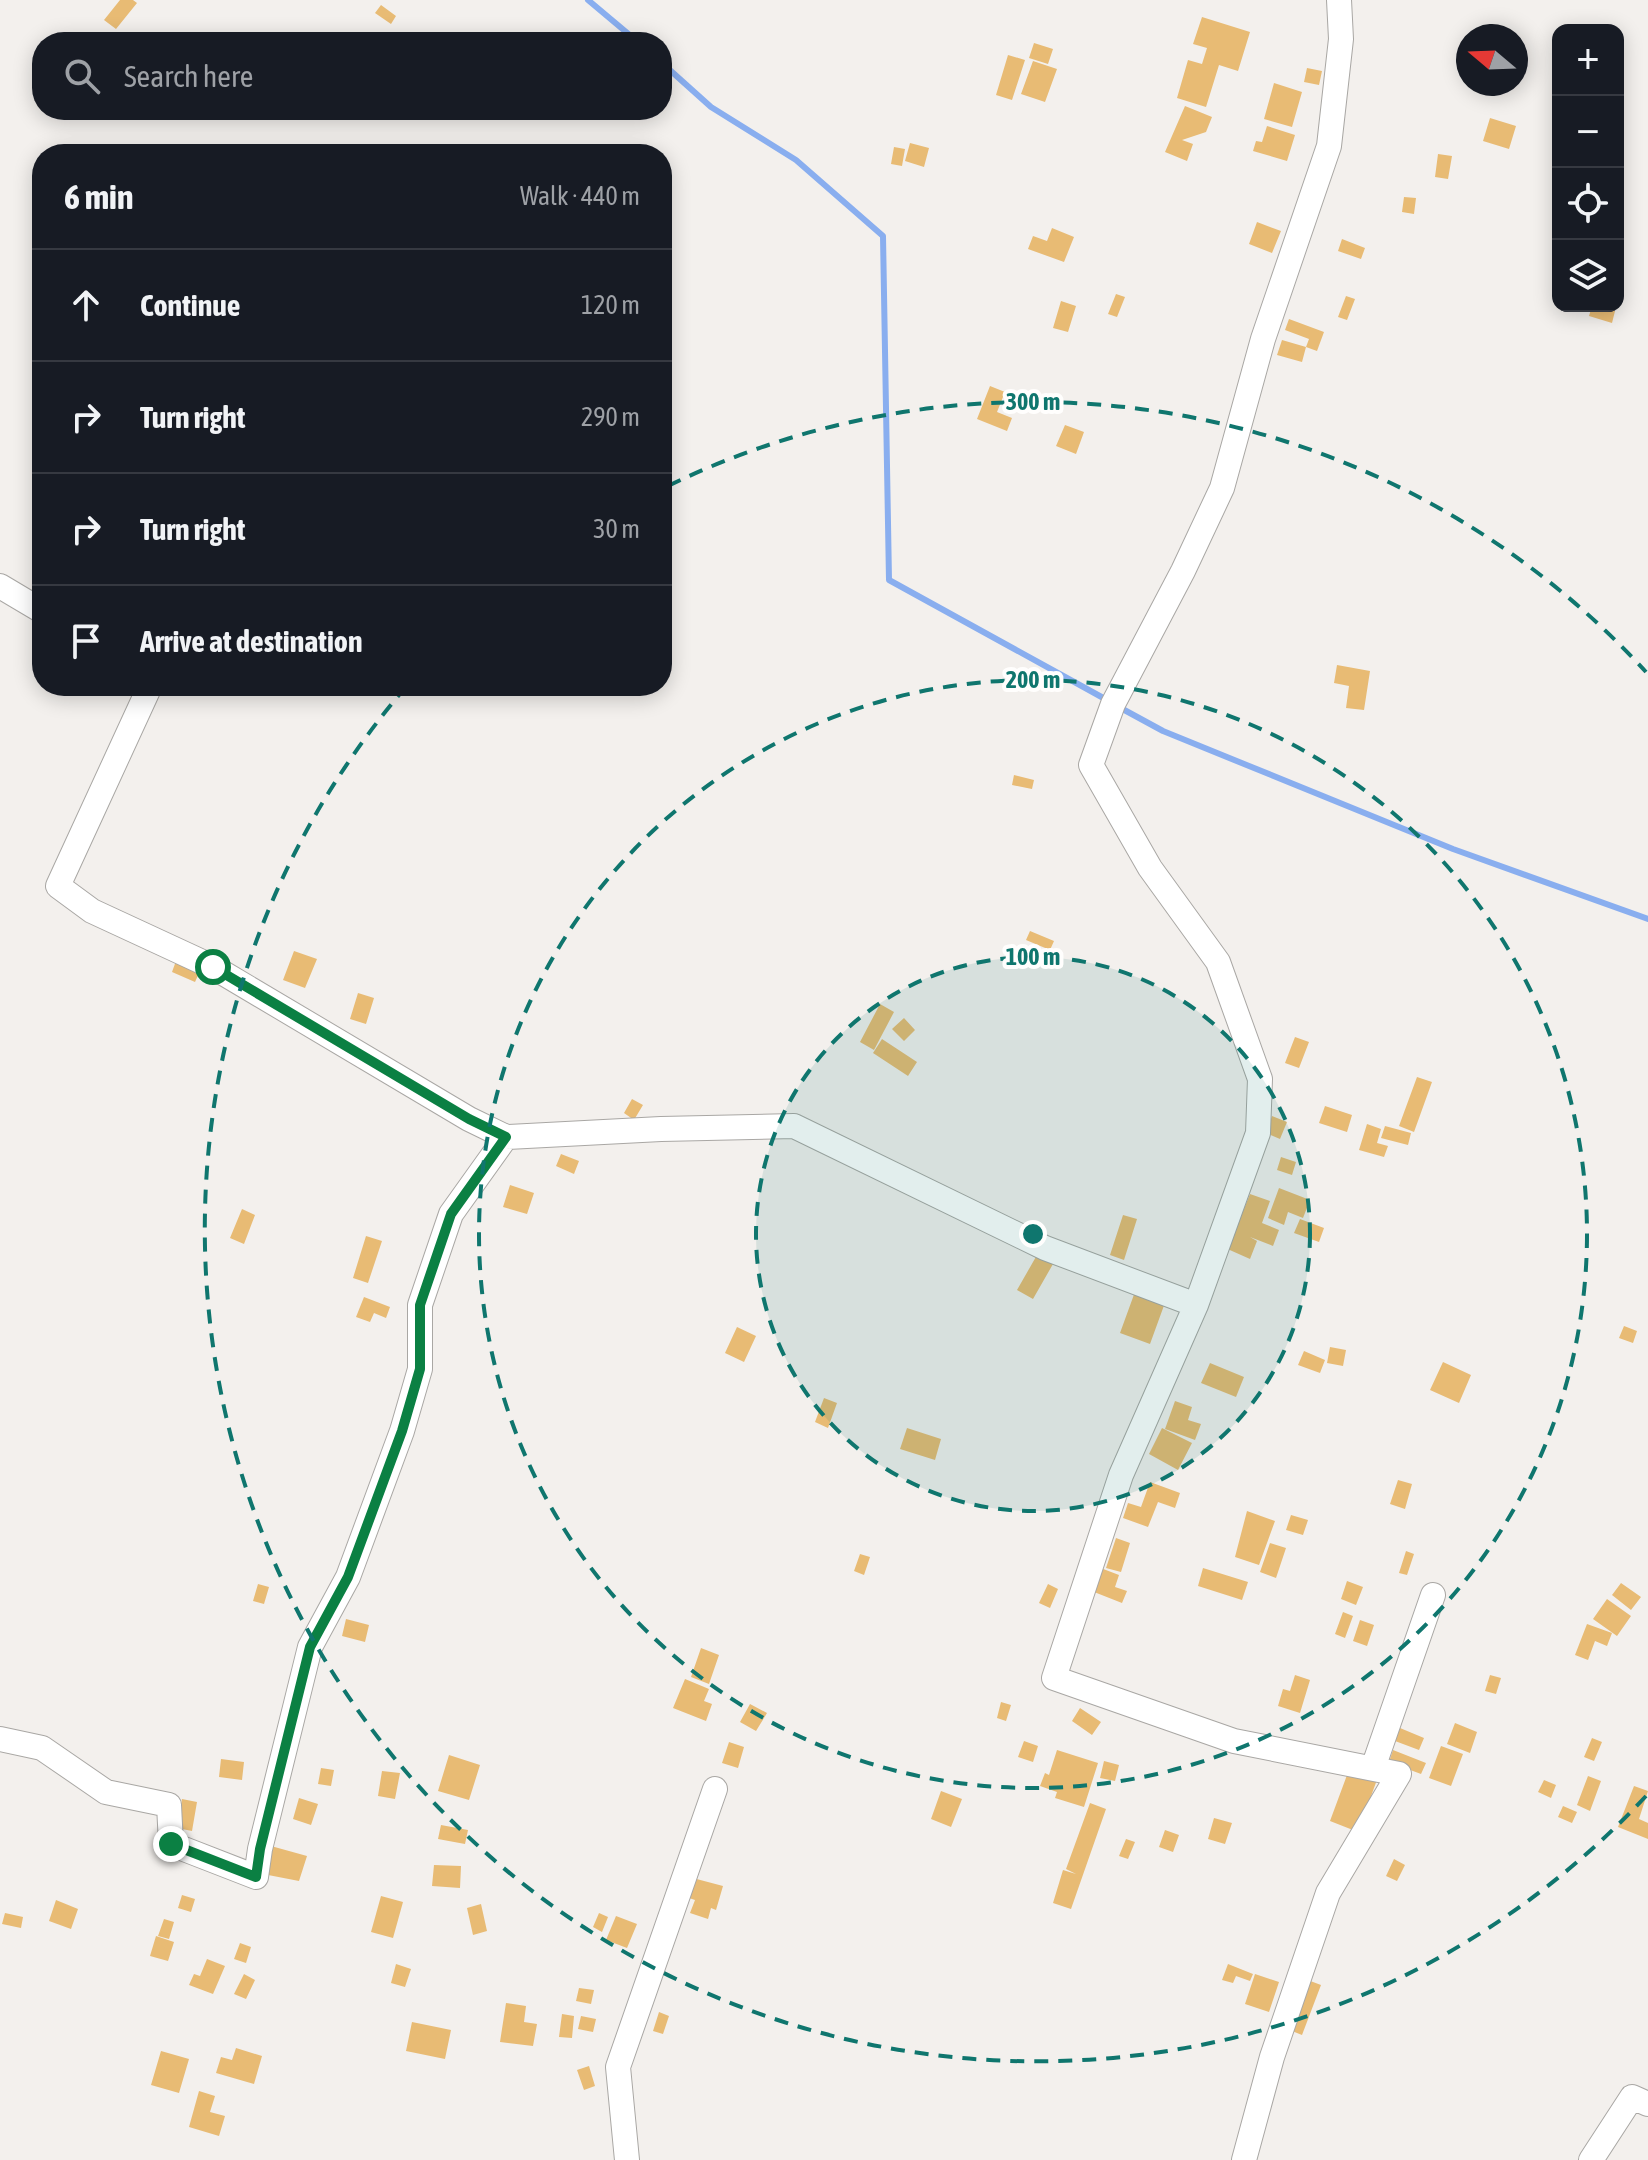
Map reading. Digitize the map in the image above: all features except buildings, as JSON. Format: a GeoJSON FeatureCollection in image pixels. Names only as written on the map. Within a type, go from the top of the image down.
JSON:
{"type":"FeatureCollection","features":[{"type":"Feature","properties":{"kind":"street"},"geometry":{"type":"LineString","coordinates":[[1244,2160],[1272,2057],[1328,1893],[1399,1774],[1234,1741],[1054,1678],[1121,1475],[1196,1305],[1258,1133],[1260,1079],[1218,962],[1150,868],[1091,765],[1113,704],[1183,571],[1222,488],[1263,339],[1329,146],[1341,39],[1339,0]]}},
{"type":"Feature","properties":{"kind":"street"},"geometry":{"type":"LineString","coordinates":[[0,586],[32,605]]}},
{"type":"Feature","properties":{"kind":"street"},"geometry":{"type":"LineString","coordinates":[[145,696],[58,886],[92,911],[213,967],[367,1060],[506,1137],[794,1126],[1045,1248],[1196,1305]]}},
{"type":"Feature","properties":{"kind":"street"},"geometry":{"type":"LineString","coordinates":[[0,1739],[42,1748],[106,1792],[169,1805],[171,1844],[256,1877],[260,1849],[310,1647],[348,1577],[406,1419],[420,1369],[420,1305],[451,1214],[506,1137]]}},
{"type":"Feature","properties":{"kind":"street"},"geometry":{"type":"LineString","coordinates":[[1373,1768],[1433,1595]]}},
{"type":"Feature","properties":{"kind":"street"},"geometry":{"type":"LineString","coordinates":[[627,2160],[618,2067],[715,1789]]}},
{"type":"Feature","properties":{"kind":"street"},"geometry":{"type":"LineString","coordinates":[[1591,2160],[1632,2097],[1648,2104]]}},
{"type":"Feature","properties":{"kind":"waterway"},"geometry":{"type":"LineString","coordinates":[[588,0],[626,32]]}},
{"type":"Feature","properties":{"kind":"waterway"},"geometry":{"type":"LineString","coordinates":[[672,72],[711,107],[796,160],[883,236],[889,580],[1107,700]]}},
{"type":"Feature","properties":{"kind":"waterway"},"geometry":{"type":"LineString","coordinates":[[1117,706],[1163,731],[1453,849],[1648,919]]}},
{"type":"Feature","properties":{"kind":"route"},"geometry":{"type":"LineString","coordinates":[[171,1844],[256,1877],[260,1849],[310,1647],[348,1577],[402,1431],[420,1369],[420,1305],[451,1214],[506,1137],[469,1119],[213,967]]}}]}
